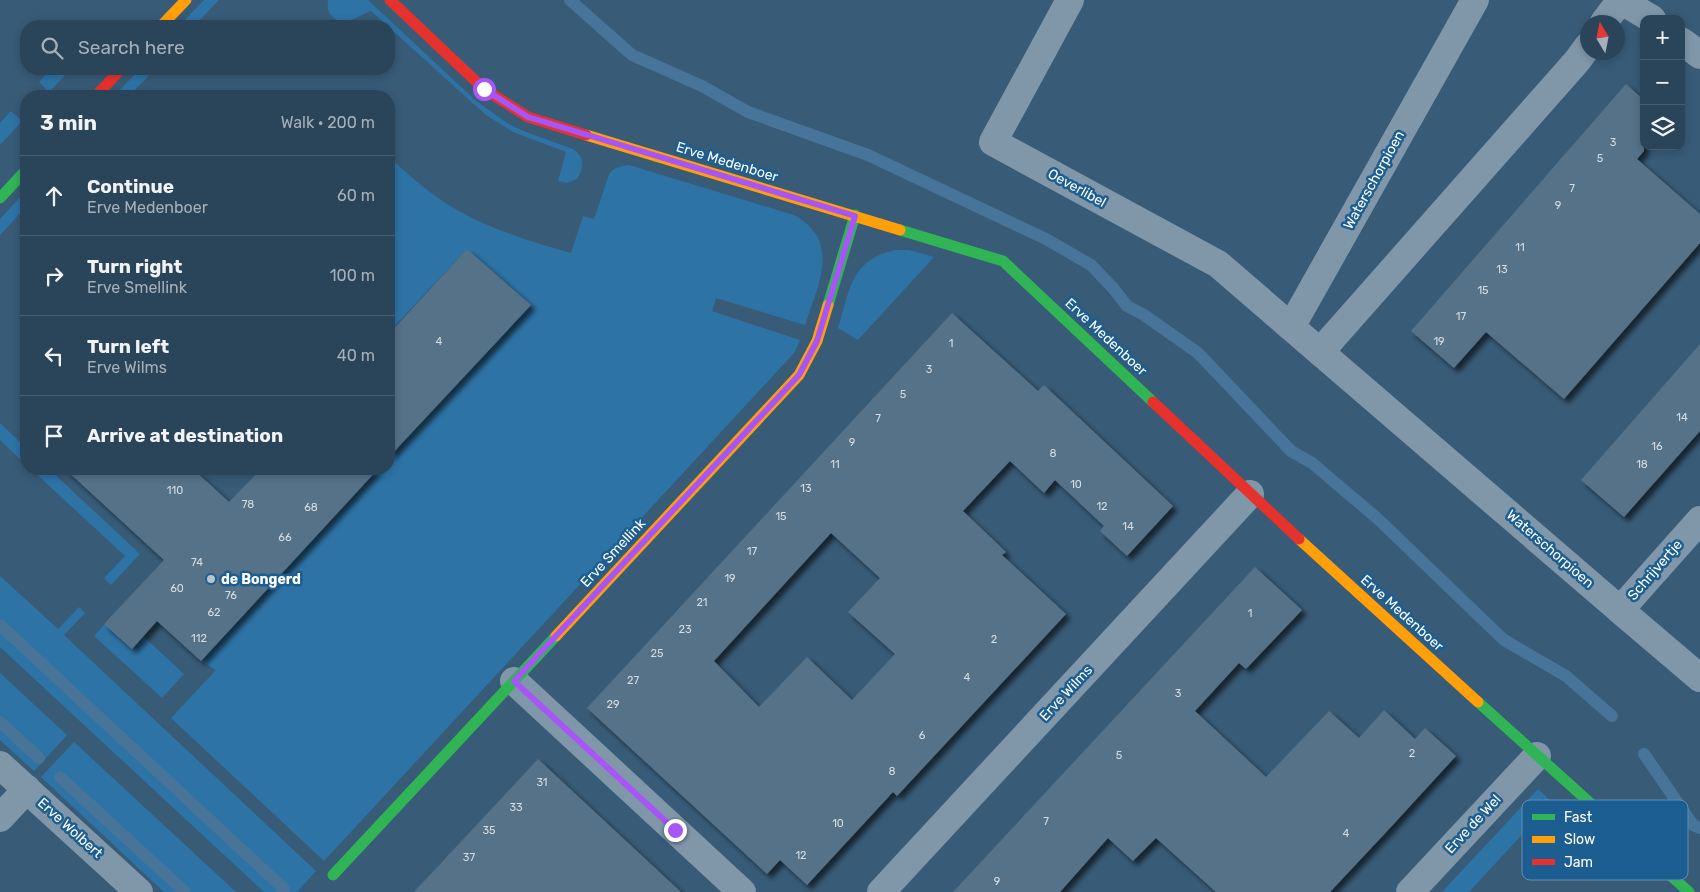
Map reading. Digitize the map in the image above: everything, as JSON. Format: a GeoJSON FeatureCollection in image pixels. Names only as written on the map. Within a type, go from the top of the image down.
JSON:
{"type":"FeatureCollection","features":[{"type":"Feature","properties":{"kind":"street"},"geometry":{"type":"LineString","coordinates":[[167,20],[186,0]]}},
{"type":"Feature","properties":{"kind":"street","name":"Erve Medenboer"},"geometry":{"type":"LineString","coordinates":[[390,0],[484,89],[528,117],[1003,261],[1250,494],[1587,800]]}},
{"type":"Feature","properties":{"kind":"street","name":"Oeverlibel"},"geometry":{"type":"LineString","coordinates":[[1070,0],[993,142],[1218,264],[1291,327]]}},
{"type":"Feature","properties":{"kind":"street","name":"Waterschorpioen"},"geometry":{"type":"LineString","coordinates":[[1475,0],[1291,327],[1620,610]]}},
{"type":"Feature","properties":{"kind":"street"},"geometry":{"type":"LineString","coordinates":[[1609,15],[1620,0],[1645,15]]}},
{"type":"Feature","properties":{"kind":"street"},"geometry":{"type":"LineString","coordinates":[[1685,44],[1700,55]]}},
{"type":"Feature","properties":{"kind":"street"},"geometry":{"type":"LineString","coordinates":[[1320,352],[1580,57]]}},
{"type":"Feature","properties":{"kind":"street"},"geometry":{"type":"LineString","coordinates":[[102,90],[115,75]]}},
{"type":"Feature","properties":{"kind":"street"},"geometry":{"type":"LineString","coordinates":[[0,198],[20,176]]}},
{"type":"Feature","properties":{"kind":"street","name":"Erve Smellink"},"geometry":{"type":"LineString","coordinates":[[333,875],[799,375],[817,341],[855,216]]}},
{"type":"Feature","properties":{"kind":"street","name":"Erve Wilms"},"geometry":{"type":"LineString","coordinates":[[881,892],[1250,494]]}},
{"type":"Feature","properties":{"kind":"street","name":"Schrijvertje"},"geometry":{"type":"LineString","coordinates":[[1700,520],[1620,610],[1700,678]]}},
{"type":"Feature","properties":{"kind":"street"},"geometry":{"type":"LineString","coordinates":[[514,681],[742,892]]}},
{"type":"Feature","properties":{"kind":"street","name":"Erve de Wel"},"geometry":{"type":"LineString","coordinates":[[1410,892],[1537,756]]}},
{"type":"Feature","properties":{"kind":"street","name":"Erve Wolbert"},"geometry":{"type":"LineString","coordinates":[[0,765],[140,892]]}},
{"type":"Feature","properties":{"kind":"street"},"geometry":{"type":"LineString","coordinates":[[0,818],[27,789]]}},
{"type":"Feature","properties":{"kind":"street","name":"Erve Medenboer"},"geometry":{"type":"LineString","coordinates":[[1676,880],[1689,892]]}},
{"type":"Feature","properties":{"kind":"shaded area"},"geometry":{"type":"Polygon","coordinates":[[[204,0],[219,0],[200,20],[185,20],[204,0]]]}},
{"type":"Feature","properties":{"kind":"shaded area"},"geometry":{"type":"Polygon","coordinates":[[[328,0],[368,0],[389,20],[381,20],[371,11],[350,20],[338,20],[332,16],[328,7],[328,0]]]}},
{"type":"Feature","properties":{"kind":"shaded area"},"geometry":{"type":"Polygon","coordinates":[[[395,25],[475,100],[507,123],[577,152],[582,166],[577,179],[567,183],[558,181],[566,152],[513,132],[486,115],[395,33],[395,25]]]}},
{"type":"Feature","properties":{"kind":"shaded area"},"geometry":{"type":"Polygon","coordinates":[[[45,75],[65,75],[51,90],[47,90],[39,82],[45,75]]]}},
{"type":"Feature","properties":{"kind":"shaded area"},"geometry":{"type":"Polygon","coordinates":[[[134,75],[149,75],[135,90],[120,90],[134,75]]]}},
{"type":"Feature","properties":{"kind":"shaded area"},"geometry":{"type":"Polygon","coordinates":[[[11,111],[20,119],[20,123],[0,145],[0,123],[11,111]]]}},
{"type":"Feature","properties":{"kind":"shaded area"},"geometry":{"type":"Polygon","coordinates":[[[395,162],[431,193],[472,218],[542,245],[571,253],[583,216],[594,219],[609,174],[615,168],[629,165],[794,215],[809,226],[818,238],[822,251],[822,265],[816,295],[805,325],[716,298],[712,311],[800,340],[795,352],[324,861],[171,718],[216,670],[201,661],[372,475],[395,475],[395,451],[531,305],[467,249],[395,326],[395,162]]]}},
{"type":"Feature","properties":{"kind":"shaded area"},"geometry":{"type":"Polygon","coordinates":[[[20,197],[20,213],[0,235],[0,219],[20,197]]]}},
{"type":"Feature","properties":{"kind":"shaded area"},"geometry":{"type":"Polygon","coordinates":[[[895,250],[909,250],[934,257],[858,340],[838,328],[849,289],[860,269],[869,261],[895,250]]]}},
{"type":"Feature","properties":{"kind":"shaded area"},"geometry":{"type":"Polygon","coordinates":[[[0,423],[20,442],[20,459],[0,440],[0,423]]]}},
{"type":"Feature","properties":{"kind":"shaded area"},"geometry":{"type":"Polygon","coordinates":[[[37,475],[55,475],[140,554],[111,585],[104,578],[125,556],[37,475]]]}},
{"type":"Feature","properties":{"kind":"shaded area"},"geometry":{"type":"Polygon","coordinates":[[[0,576],[58,629],[79,607],[85,613],[64,635],[316,871],[297,892],[264,892],[0,647],[0,576]]]}},
{"type":"Feature","properties":{"kind":"shaded area"},"geometry":{"type":"Polygon","coordinates":[[[116,611],[184,674],[162,698],[94,636],[116,611]]]}},
{"type":"Feature","properties":{"kind":"shaded area"},"geometry":{"type":"Polygon","coordinates":[[[0,673],[67,735],[34,771],[0,740],[0,673]]]}},
{"type":"Feature","properties":{"kind":"shaded area"},"geometry":{"type":"Polygon","coordinates":[[[74,742],[236,892],[164,892],[41,777],[74,742]]]}},
{"type":"Feature","properties":{"kind":"shaded area"},"geometry":{"type":"Polygon","coordinates":[[[1538,789],[1550,800],[1528,800],[1538,789]]]}},
{"type":"Feature","properties":{"kind":"shaded area"},"geometry":{"type":"Polygon","coordinates":[[[1522,806],[1522,835],[1469,892],[1442,892],[1522,806]]]}},
{"type":"Feature","properties":{"kind":"building"},"geometry":{"type":"Polygon","coordinates":[[[1626,84],[1640,96],[1640,150],[1644,151],[1637,159],[1700,214],[1700,243],[1564,399],[1486,332],[1454,368],[1411,331],[1626,84]]]}},
{"type":"Feature","properties":{"kind":"building"},"geometry":{"type":"Polygon","coordinates":[[[467,249],[531,305],[395,451],[395,327],[467,249]]]}},
{"type":"Feature","properties":{"kind":"building"},"geometry":{"type":"Polygon","coordinates":[[[952,313],[1038,391],[1044,385],[1173,506],[1127,556],[1100,531],[1104,526],[1055,480],[1044,493],[1010,461],[963,511],[1006,552],[1002,555],[1066,614],[897,796],[893,792],[807,885],[780,860],[767,874],[587,708],[952,313]],[[831,533],[714,661],[759,707],[807,657],[852,700],[895,654],[848,612],[880,578],[831,533]]]}},
{"type":"Feature","properties":{"kind":"building"},"geometry":{"type":"Polygon","coordinates":[[[1700,344],[1700,431],[1624,517],[1581,480],[1700,344]]]}},
{"type":"Feature","properties":{"kind":"building","name":"de Bongerd"},"geometry":{"type":"Polygon","coordinates":[[[72,475],[200,475],[229,502],[255,475],[372,475],[201,661],[157,621],[132,649],[104,624],[164,560],[72,475]]]}},
{"type":"Feature","properties":{"kind":"building"},"geometry":{"type":"Polygon","coordinates":[[[1255,567],[1302,610],[1246,669],[1239,663],[1195,711],[1266,777],[1329,711],[1359,738],[1384,710],[1415,739],[1425,728],[1456,756],[1390,828],[1330,892],[1216,892],[1156,838],[1133,861],[1108,838],[1060,892],[953,892],[1255,567]]]}},
{"type":"Feature","properties":{"kind":"building"},"geometry":{"type":"Polygon","coordinates":[[[538,759],[624,839],[681,892],[414,892],[538,759]]]}},
{"type":"Feature","properties":{"kind":"waterway"},"geometry":{"type":"LineString","coordinates":[[570,0],[632,55],[702,86],[748,112],[868,155],[1046,239],[1091,265],[1127,306],[1144,315],[1198,353],[1291,451],[1312,463],[1378,519],[1504,640],[1566,676],[1612,716]]}},
{"type":"Feature","properties":{"kind":"waterway"},"geometry":{"type":"LineString","coordinates":[[0,625],[284,889]]}},
{"type":"Feature","properties":{"kind":"waterway"},"geometry":{"type":"LineString","coordinates":[[0,722],[39,758]]}},
{"type":"Feature","properties":{"kind":"waterway"},"geometry":{"type":"LineString","coordinates":[[1644,754],[1676,800]]}},
{"type":"Feature","properties":{"kind":"waterway"},"geometry":{"type":"LineString","coordinates":[[60,777],[185,892]]}},
{"type":"Feature","properties":{"kind":"waterway"},"geometry":{"type":"LineString","coordinates":[[1688,818],[1693,825],[1700,828]]}},
{"type":"Feature","properties":{"kind":"traffic: fast"},"geometry":{"type":"LineString","coordinates":[[0,198],[20,176]]}},
{"type":"Feature","properties":{"kind":"traffic: fast"},"geometry":{"type":"LineString","coordinates":[[828,305],[855,215]]}},
{"type":"Feature","properties":{"kind":"traffic: fast"},"geometry":{"type":"LineString","coordinates":[[900,230],[1003,261],[1153,402]]}},
{"type":"Feature","properties":{"kind":"traffic: fast"},"geometry":{"type":"LineString","coordinates":[[333,875],[556,636]]}},
{"type":"Feature","properties":{"kind":"traffic: fast"},"geometry":{"type":"LineString","coordinates":[[1478,702],[1587,800]]}},
{"type":"Feature","properties":{"kind":"traffic: fast"},"geometry":{"type":"LineString","coordinates":[[1676,880],[1689,892]]}},
{"type":"Feature","properties":{"kind":"traffic: slow"},"geometry":{"type":"LineString","coordinates":[[167,20],[186,0]]}},
{"type":"Feature","properties":{"kind":"traffic: slow"},"geometry":{"type":"LineString","coordinates":[[586,135],[900,230]]}},
{"type":"Feature","properties":{"kind":"traffic: slow"},"geometry":{"type":"LineString","coordinates":[[556,636],[799,375],[817,341],[828,305]]}},
{"type":"Feature","properties":{"kind":"traffic: slow"},"geometry":{"type":"LineString","coordinates":[[1299,539],[1478,702]]}},
{"type":"Feature","properties":{"kind":"traffic: jam"},"geometry":{"type":"LineString","coordinates":[[390,0],[484,89],[528,117],[586,135]]}},
{"type":"Feature","properties":{"kind":"traffic: jam"},"geometry":{"type":"LineString","coordinates":[[102,90],[115,75]]}},
{"type":"Feature","properties":{"kind":"traffic: jam"},"geometry":{"type":"LineString","coordinates":[[1153,402],[1299,539]]}},
{"type":"Feature","properties":{"kind":"place","name":"de Bongerd"},"geometry":{"type":"Point","coordinates":[211,579]}},
{"type":"Feature","properties":{"kind":"route"},"geometry":{"type":"LineString","coordinates":[[484,89],[528,117],[855,216],[817,341],[799,375],[514,681],[675,830]]}}]}
